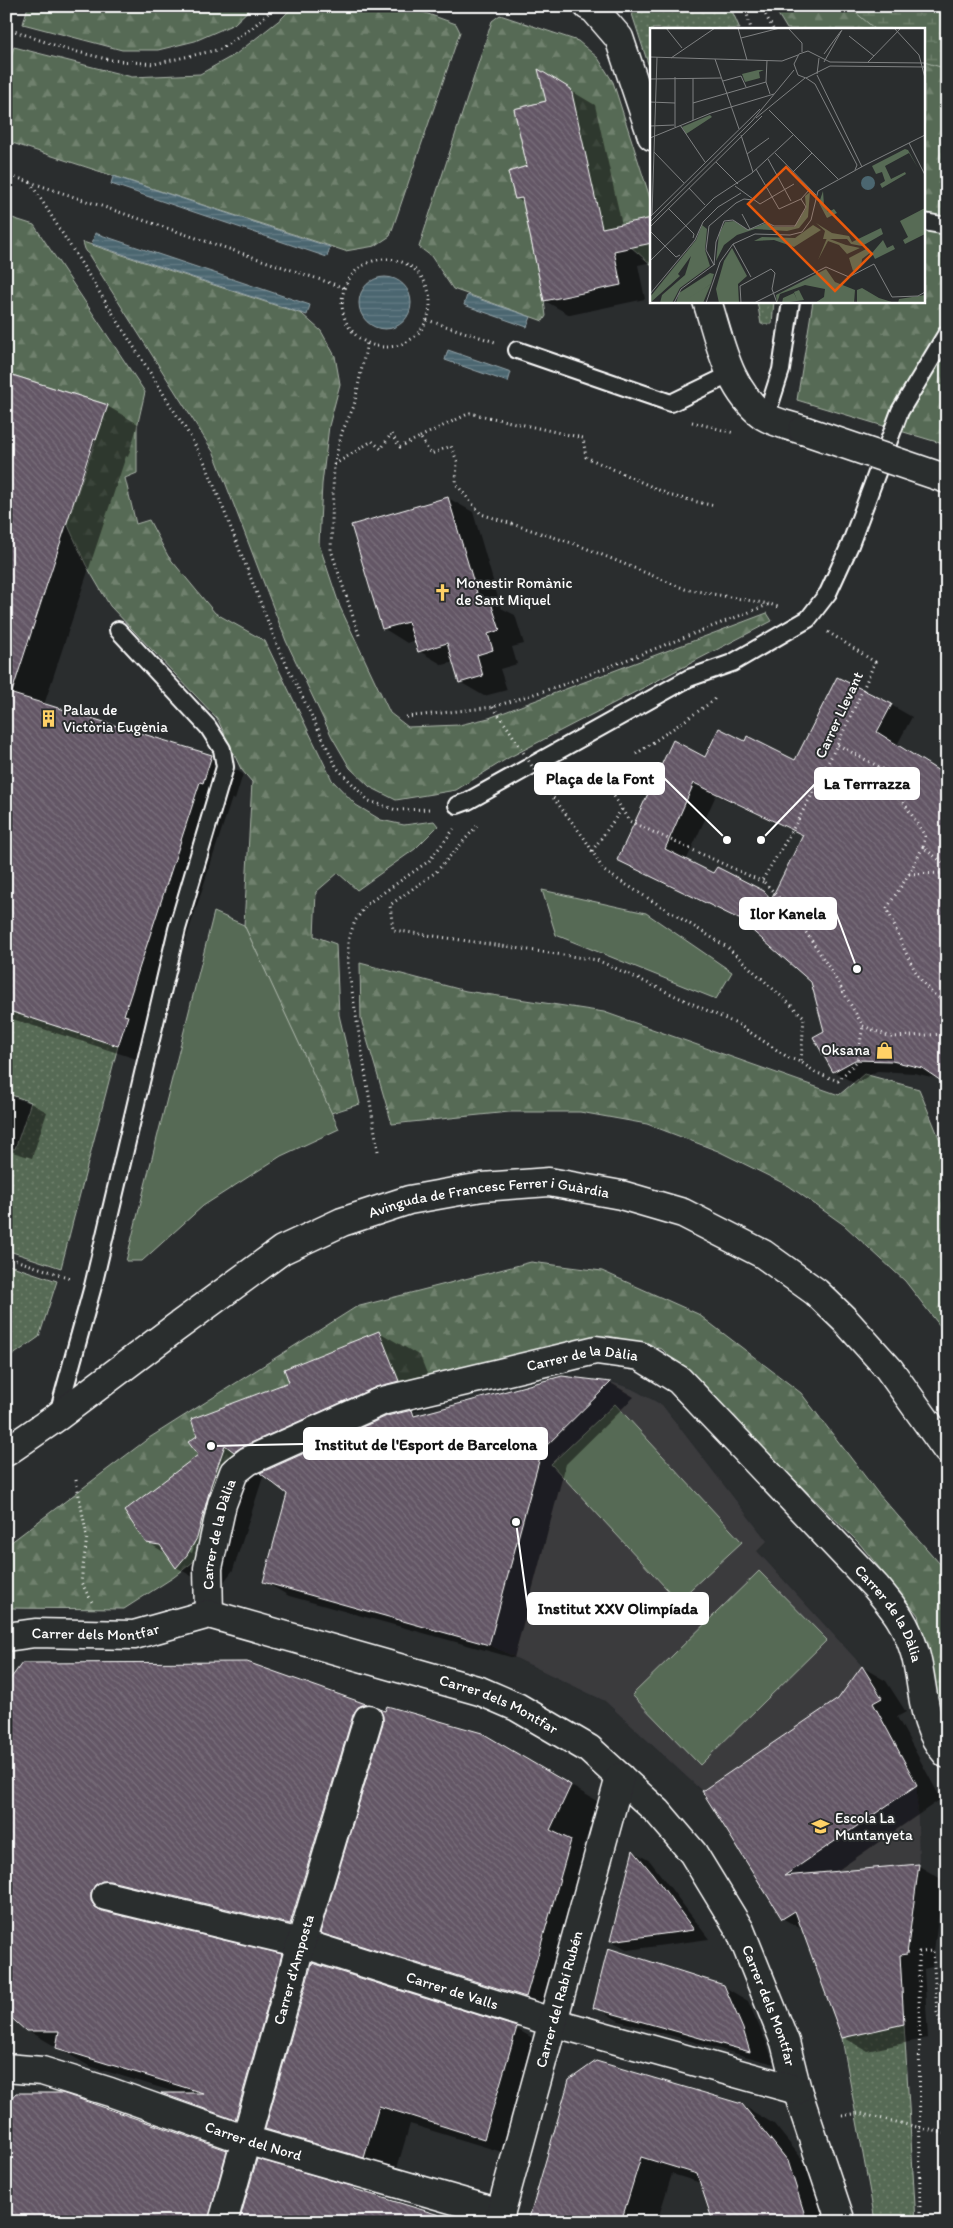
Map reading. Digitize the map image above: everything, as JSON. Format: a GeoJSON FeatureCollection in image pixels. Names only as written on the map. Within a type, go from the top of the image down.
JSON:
{"type":"FeatureCollection","features":[{"type":"Feature","properties":{"kind":"street"},"geometry":{"type":"LineString","coordinates":[[588,6],[594,10],[619,38],[650,130]]}},
{"type":"Feature","properties":{"kind":"street"},"geometry":{"type":"LineString","coordinates":[[707,302],[731,374],[745,400],[766,417],[947,479]]}},
{"type":"Feature","properties":{"kind":"street","name":"Avinguda de Francesc Ferrer i Guàrdia"},"geometry":{"type":"LineString","coordinates":[[6,1452],[57,1417],[174,1328],[282,1250],[342,1222],[409,1200],[482,1187],[549,1182],[621,1195],[683,1213],[763,1254],[816,1292],[845,1320],[889,1369],[947,1450]]}},
{"type":"Feature","properties":{"kind":"street","name":"Carrer de la Dàlia"},"geometry":{"type":"LineString","coordinates":[[210,1614],[208,1568],[222,1504],[234,1472],[248,1461],[382,1401],[596,1350],[640,1356],[679,1380],[876,1587],[902,1619],[915,1654],[925,1711],[936,1743],[947,1754]]}},
{"type":"Feature","properties":{"kind":"street","name":"Carrer dels Montfar"},"geometry":{"type":"LineString","coordinates":[[6,1637],[35,1633],[134,1634],[210,1614],[480,1691],[517,1707],[589,1748],[658,1812],[693,1853],[740,1930],[785,2042],[797,2090],[841,2222]]}},
{"type":"Feature","properties":{"kind":"street","name":"Carrer d'Amposta"},"geometry":{"type":"LineString","coordinates":[[223,2222],[301,1943],[368,1718]]}},
{"type":"Feature","properties":{"kind":"street","name":"Carrer del Rabí Rubén"},"geometry":{"type":"LineString","coordinates":[[499,2217],[620,1777]]}},
{"type":"Feature","properties":{"kind":"street","name":"Carrer de Valls"},"geometry":{"type":"LineString","coordinates":[[106,1896],[301,1943],[552,2022],[797,2090]]}},
{"type":"Feature","properties":{"kind":"street","name":"Carrer del Nord"},"geometry":{"type":"LineString","coordinates":[[6,2068],[50,2074],[110,2092],[246,2140],[499,2217]]}},
{"type":"Feature","properties":{"kind":"lane"},"geometry":{"type":"LineString","coordinates":[[926,222],[947,226]]}},
{"type":"Feature","properties":{"kind":"lane"},"geometry":{"type":"LineString","coordinates":[[766,417],[781,370],[791,302]]}},
{"type":"Feature","properties":{"kind":"lane"},"geometry":{"type":"LineString","coordinates":[[458,805],[689,678],[732,663],[808,619],[828,593],[850,545],[900,411],[947,333]]}},
{"type":"Feature","properties":{"kind":"lane"},"geometry":{"type":"LineString","coordinates":[[517,350],[671,403],[731,374]]}},
{"type":"Feature","properties":{"kind":"lane"},"geometry":{"type":"LineString","coordinates":[[57,1417],[93,1286],[177,928],[225,767],[222,749],[208,727],[118,630]]}},
{"type":"Feature","properties":{"kind":"path"},"geometry":{"type":"LineString","coordinates":[[14,6],[6,29],[65,49],[111,60],[154,64],[221,49],[252,28],[276,6]]}},
{"type":"Feature","properties":{"kind":"path"},"geometry":{"type":"LineString","coordinates":[[745,6],[751,28]]}},
{"type":"Feature","properties":{"kind":"path"},"geometry":{"type":"LineString","coordinates":[[761,6],[772,28]]}},
{"type":"Feature","properties":{"kind":"path"},"geometry":{"type":"LineString","coordinates":[[6,174],[345,288]]}},
{"type":"Feature","properties":{"kind":"path"},"geometry":{"type":"LineString","coordinates":[[30,182],[206,464],[278,647],[337,768],[369,801],[396,810],[424,810],[458,805],[465,817],[429,861],[367,904],[355,921],[348,941],[348,966],[374,1115],[378,1151]]}},
{"type":"Feature","properties":{"kind":"path"},"geometry":{"type":"LineString","coordinates":[[387,258],[398,260],[416,272],[425,284],[430,309],[427,320],[414,336],[404,343],[392,347],[367,343],[356,336],[348,325],[343,313],[342,300],[345,288],[358,270],[367,264],[387,258]]}},
{"type":"Feature","properties":{"kind":"path"},"geometry":{"type":"LineString","coordinates":[[427,320],[517,350]]}},
{"type":"Feature","properties":{"kind":"path"},"geometry":{"type":"LineString","coordinates":[[359,635],[332,550],[334,465],[342,432],[354,406],[367,343]]}},
{"type":"Feature","properties":{"kind":"path"},"geometry":{"type":"LineString","coordinates":[[334,465],[372,441],[381,449],[391,434],[400,447],[470,412],[583,438],[586,456],[672,496],[715,506]]}},
{"type":"Feature","properties":{"kind":"path"},"geometry":{"type":"LineString","coordinates":[[420,437],[431,454],[451,446],[457,461],[456,484],[480,514],[578,545],[685,589],[770,604]]}},
{"type":"Feature","properties":{"kind":"path","name":"Carrer Llevant"},"geometry":{"type":"LineString","coordinates":[[766,883],[762,880],[794,830],[838,745],[876,662]]}},
{"type":"Feature","properties":{"kind":"path"},"geometry":{"type":"LineString","coordinates":[[636,754],[714,701],[732,663]]}},
{"type":"Feature","properties":{"kind":"path"},"geometry":{"type":"LineString","coordinates":[[406,717],[494,707],[545,787],[592,851],[604,871],[728,947],[804,1017],[801,1062]]}},
{"type":"Feature","properties":{"kind":"path"},"geometry":{"type":"LineString","coordinates":[[838,745],[883,769],[925,836],[923,847],[909,874],[887,908],[914,971],[938,999],[947,1001]]}},
{"type":"Feature","properties":{"kind":"path"},"geometry":{"type":"LineString","coordinates":[[545,787],[603,778],[629,821],[766,883],[776,892],[799,921],[826,961],[863,1026],[891,1037],[947,1034]]}},
{"type":"Feature","properties":{"kind":"path"},"geometry":{"type":"LineString","coordinates":[[592,851],[622,809]]}},
{"type":"Feature","properties":{"kind":"path"},"geometry":{"type":"LineString","coordinates":[[477,826],[436,872],[390,905],[393,930],[597,960],[739,1026],[789,1058],[801,1062],[815,1072],[838,1081],[857,1061],[863,1026]]}},
{"type":"Feature","properties":{"kind":"path"},"geometry":{"type":"LineString","coordinates":[[923,847],[947,866]]}},
{"type":"Feature","properties":{"kind":"path"},"geometry":{"type":"LineString","coordinates":[[909,874],[947,873]]}},
{"type":"Feature","properties":{"kind":"path"},"geometry":{"type":"LineString","coordinates":[[6,1257],[52,1272]]}},
{"type":"Feature","properties":{"kind":"path"},"geometry":{"type":"LineString","coordinates":[[76,1480],[87,1537],[81,1582],[96,1611]]}},
{"type":"Feature","properties":{"kind":"path"},"geometry":{"type":"LineString","coordinates":[[920,2222],[920,1952],[933,1951],[937,2012],[947,2044]]}},
{"type":"Feature","properties":{"kind":"path"},"geometry":{"type":"LineString","coordinates":[[942,2026],[947,2024]]}},
{"type":"Feature","properties":{"kind":"path"},"geometry":{"type":"LineString","coordinates":[[842,2116],[858,2113],[947,2134]]}},
{"type":"Feature","properties":{"kind":"shaded area"},"geometry":{"type":"Polygon","coordinates":[[[562,1376],[611,1382],[632,1389],[662,1405],[767,1541],[757,1551],[862,1666],[882,1698],[873,1703],[917,1785],[919,1864],[907,1954],[900,1955],[904,2024],[842,2038],[795,1911],[781,1919],[702,1791],[605,1701],[489,1645],[263,1582],[287,1494],[259,1472],[397,1420],[562,1376]]]}},
{"type":"Feature","properties":{"kind":"green space"},"geometry":{"type":"Polygon","coordinates":[[[28,6],[253,6],[234,24],[195,41],[158,50],[122,50],[23,24],[28,6]]]}},
{"type":"Feature","properties":{"kind":"green space"},"geometry":{"type":"Polygon","coordinates":[[[294,6],[406,6],[456,24],[460,32],[390,236],[375,246],[345,251],[6,141],[6,71],[14,47],[132,77],[200,74],[236,54],[282,18],[294,6]]]}},
{"type":"Feature","properties":{"kind":"green space"},"geometry":{"type":"Polygon","coordinates":[[[645,6],[727,6],[733,13],[740,28],[650,28],[650,70],[632,14],[645,6]]]}},
{"type":"Feature","properties":{"kind":"green space"},"geometry":{"type":"Polygon","coordinates":[[[773,6],[947,6],[947,445],[797,400],[813,302],[926,302],[926,28],[786,28],[773,6]]]}},
{"type":"Feature","properties":{"kind":"green space"},"geometry":{"type":"Polygon","coordinates":[[[848,6],[947,6],[947,69],[926,63],[926,28],[874,28],[848,6]]]}},
{"type":"Feature","properties":{"kind":"green space"},"geometry":{"type":"Polygon","coordinates":[[[500,15],[578,41],[598,58],[613,82],[650,198],[650,263],[631,247],[626,223],[602,228],[546,101],[514,109],[527,166],[508,172],[515,199],[522,198],[544,301],[546,316],[543,321],[453,289],[431,256],[419,247],[492,21],[500,15]]]}},
{"type":"Feature","properties":{"kind":"green space"},"geometry":{"type":"Polygon","coordinates":[[[6,216],[34,225],[145,392],[137,427],[137,473],[125,478],[136,524],[149,520],[168,556],[215,613],[265,641],[332,780],[356,805],[381,820],[404,825],[434,821],[438,826],[415,849],[357,890],[338,873],[316,892],[314,936],[336,944],[339,1015],[360,1104],[331,1113],[244,925],[252,782],[241,769],[217,718],[110,606],[86,565],[67,523],[108,405],[6,373],[6,216]]]}},
{"type":"Feature","properties":{"kind":"green space"},"geometry":{"type":"Polygon","coordinates":[[[83,242],[302,314],[321,331],[335,356],[340,384],[329,426],[322,484],[319,544],[340,607],[390,713],[408,727],[459,725],[489,718],[767,613],[772,621],[508,758],[456,790],[396,800],[370,787],[350,768],[332,737],[286,641],[214,453],[85,249],[83,242]]]}},
{"type":"Feature","properties":{"kind":"green space"},"geometry":{"type":"Polygon","coordinates":[[[757,302],[774,302],[772,324],[761,324],[757,302]]]}},
{"type":"Feature","properties":{"kind":"green space"},"geometry":{"type":"Polygon","coordinates":[[[542,890],[646,913],[732,972],[716,999],[556,935],[542,890]]]}},
{"type":"Feature","properties":{"kind":"green space"},"geometry":{"type":"Polygon","coordinates":[[[214,912],[244,925],[339,1129],[281,1156],[203,1206],[142,1261],[126,1261],[214,912]]]}},
{"type":"Feature","properties":{"kind":"green space"},"geometry":{"type":"Polygon","coordinates":[[[360,963],[466,991],[604,1012],[839,1095],[864,1074],[919,1089],[947,1157],[947,1335],[905,1281],[844,1225],[789,1186],[718,1151],[647,1124],[580,1112],[509,1112],[392,1124],[361,1019],[360,963]]]}},
{"type":"Feature","properties":{"kind":"green space"},"geometry":{"type":"Polygon","coordinates":[[[6,1010],[118,1046],[61,1268],[6,1250],[6,1147],[15,1149],[31,1102],[6,1093],[6,1010]]]}},
{"type":"Feature","properties":{"kind":"green space"},"geometry":{"type":"Polygon","coordinates":[[[531,1262],[602,1271],[698,1314],[801,1393],[877,1492],[947,1572],[947,1731],[939,1720],[918,1615],[859,1543],[662,1349],[609,1336],[565,1343],[423,1377],[358,1398],[294,1425],[250,1440],[240,1448],[224,1470],[198,1558],[174,1577],[124,1609],[6,1608],[6,1546],[149,1438],[356,1307],[531,1262]]]}},
{"type":"Feature","properties":{"kind":"green space"},"geometry":{"type":"Polygon","coordinates":[[[6,1264],[57,1281],[39,1337],[6,1360],[6,1264]]]}},
{"type":"Feature","properties":{"kind":"green space"},"geometry":{"type":"Polygon","coordinates":[[[615,1404],[742,1542],[678,1601],[551,1464],[615,1404]]]}},
{"type":"Feature","properties":{"kind":"green space"},"geometry":{"type":"Polygon","coordinates":[[[759,1571],[827,1640],[700,1765],[632,1695],[759,1571]]]}},
{"type":"Feature","properties":{"kind":"green space"},"geometry":{"type":"Polygon","coordinates":[[[904,2024],[916,2222],[883,2222],[874,2215],[842,2038],[904,2024]]]}},
{"type":"Feature","properties":{"kind":"water"},"geometry":{"type":"Polygon","coordinates":[[[113,176],[330,247],[327,257],[111,184],[113,176]]]}},
{"type":"Feature","properties":{"kind":"water"},"geometry":{"type":"Polygon","coordinates":[[[95,233],[310,305],[307,315],[92,244],[95,233]]]}},
{"type":"Feature","properties":{"kind":"water"},"geometry":{"type":"Polygon","coordinates":[[[385,277],[395,279],[403,285],[409,293],[411,303],[409,313],[403,321],[395,327],[385,329],[375,327],[367,321],[361,313],[359,303],[361,293],[367,285],[375,279],[385,277]]]}},
{"type":"Feature","properties":{"kind":"water"},"geometry":{"type":"Polygon","coordinates":[[[467,295],[531,317],[527,327],[464,305],[467,295]]]}},
{"type":"Feature","properties":{"kind":"water"},"geometry":{"type":"Polygon","coordinates":[[[448,350],[511,372],[508,382],[445,360],[448,350]]]}},
{"type":"Feature","properties":{"kind":"building"},"geometry":{"type":"Polygon","coordinates":[[[538,69],[571,89],[602,228],[650,218],[650,243],[614,251],[621,285],[544,301],[522,198],[515,199],[508,172],[527,166],[514,109],[546,101],[538,69]]]}},
{"type":"Feature","properties":{"kind":"building"},"geometry":{"type":"Polygon","coordinates":[[[6,373],[108,405],[96,440],[94,439],[12,692],[6,691],[6,373]]]}},
{"type":"Feature","properties":{"kind":"building","name":"Monestir Romànic de Sant Miquel"},"geometry":{"type":"Polygon","coordinates":[[[448,497],[480,603],[490,600],[500,630],[488,634],[493,650],[477,655],[483,676],[459,683],[447,643],[418,652],[408,622],[382,629],[351,525],[448,497]]]}},
{"type":"Feature","properties":{"kind":"building"},"geometry":{"type":"Polygon","coordinates":[[[837,677],[892,704],[877,732],[947,776],[947,1085],[922,1068],[892,1061],[855,1060],[833,1072],[813,1037],[824,1031],[811,982],[739,919],[617,860],[673,740],[705,757],[719,728],[745,741],[747,736],[795,760],[837,677]],[[694,783],[665,849],[713,873],[717,867],[764,891],[771,899],[803,835],[694,783]]]}},
{"type":"Feature","properties":{"kind":"building","name":"Palau de Victòria Eugènia"},"geometry":{"type":"Polygon","coordinates":[[[6,692],[212,755],[203,783],[200,782],[124,1015],[128,1016],[118,1046],[6,1010],[6,692]]]}},
{"type":"Feature","properties":{"kind":"building"},"geometry":{"type":"Polygon","coordinates":[[[379,1331],[399,1381],[376,1387],[234,1452],[225,1445],[211,1485],[197,1538],[187,1555],[176,1568],[160,1545],[146,1543],[124,1511],[198,1455],[188,1442],[197,1436],[191,1419],[289,1382],[284,1369],[379,1331]]]}},
{"type":"Feature","properties":{"kind":"building"},"geometry":{"type":"Polygon","coordinates":[[[562,1376],[611,1382],[542,1450],[489,1645],[263,1582],[287,1494],[260,1473],[387,1416],[412,1410],[414,1416],[562,1376]]]}},
{"type":"Feature","properties":{"kind":"building"},"geometry":{"type":"Polygon","coordinates":[[[247,1662],[366,1704],[358,1707],[353,1715],[290,1924],[110,1881],[102,1881],[95,1885],[91,1893],[91,1901],[95,1907],[102,1911],[282,1954],[235,2120],[161,2093],[203,2093],[56,2048],[59,2031],[26,2031],[6,2013],[6,1685],[22,1663],[247,1662]]]}},
{"type":"Feature","properties":{"kind":"building"},"geometry":{"type":"Polygon","coordinates":[[[862,1666],[882,1698],[873,1703],[917,1785],[784,1876],[919,1864],[907,1954],[900,1955],[904,2024],[842,2038],[795,1911],[782,1919],[702,1791],[838,1699],[862,1666]]]}},
{"type":"Feature","properties":{"kind":"building"},"geometry":{"type":"Polygon","coordinates":[[[387,1706],[482,1733],[571,1785],[550,1830],[571,1840],[526,1997],[320,1933],[383,1723],[380,1709],[385,1711],[387,1706]]]}},
{"type":"Feature","properties":{"kind":"building"},"geometry":{"type":"Polygon","coordinates":[[[633,1850],[652,1873],[694,1930],[610,1941],[633,1850]]]}},
{"type":"Feature","properties":{"kind":"building"},"geometry":{"type":"Polygon","coordinates":[[[608,1948],[724,1985],[743,2029],[750,2052],[593,2008],[608,1948]]]}},
{"type":"Feature","properties":{"kind":"building"},"geometry":{"type":"Polygon","coordinates":[[[312,1963],[517,2027],[484,2139],[379,2106],[364,2158],[265,2129],[312,1963]]]}},
{"type":"Feature","properties":{"kind":"building"},"geometry":{"type":"Polygon","coordinates":[[[596,2061],[742,2104],[788,2161],[807,2222],[713,2222],[697,2174],[641,2157],[621,2222],[528,2222],[569,2080],[596,2061]]]}},
{"type":"Feature","properties":{"kind":"building"},"geometry":{"type":"Polygon","coordinates":[[[16,2093],[62,2093],[227,2150],[208,2222],[6,2222],[6,2104],[16,2093]]]}},
{"type":"Feature","properties":{"kind":"building"},"geometry":{"type":"Polygon","coordinates":[[[257,2159],[355,2187],[354,2189],[439,2215],[438,2222],[239,2222],[257,2159]]]}},
{"type":"Feature","properties":{"kind":"place","name":"Monestir Romànic de Sant Miquel"},"geometry":{"type":"Point","coordinates":[442,592]}},
{"type":"Feature","properties":{"kind":"place","name":"Palau de Victòria Eugènia"},"geometry":{"type":"Point","coordinates":[49,719]}},
{"type":"Feature","properties":{"kind":"place","name":"Plaça de la Font"},"geometry":{"type":"Point","coordinates":[727,840]}},
{"type":"Feature","properties":{"kind":"place","name":"La Terrrazza"},"geometry":{"type":"Point","coordinates":[761,840]}},
{"type":"Feature","properties":{"kind":"place","name":"Ilor Kanela"},"geometry":{"type":"Point","coordinates":[857,969]}},
{"type":"Feature","properties":{"kind":"place","name":"Oksana"},"geometry":{"type":"Point","coordinates":[884,1050]}},
{"type":"Feature","properties":{"kind":"place","name":"Institut de l'Esport de Barcelona"},"geometry":{"type":"Point","coordinates":[211,1446]}},
{"type":"Feature","properties":{"kind":"place","name":"Institut XXV Olimpíada"},"geometry":{"type":"Point","coordinates":[516,1522]}},
{"type":"Feature","properties":{"kind":"place","name":"Escola La Muntanyeta"},"geometry":{"type":"Point","coordinates":[821,1827]}}]}
